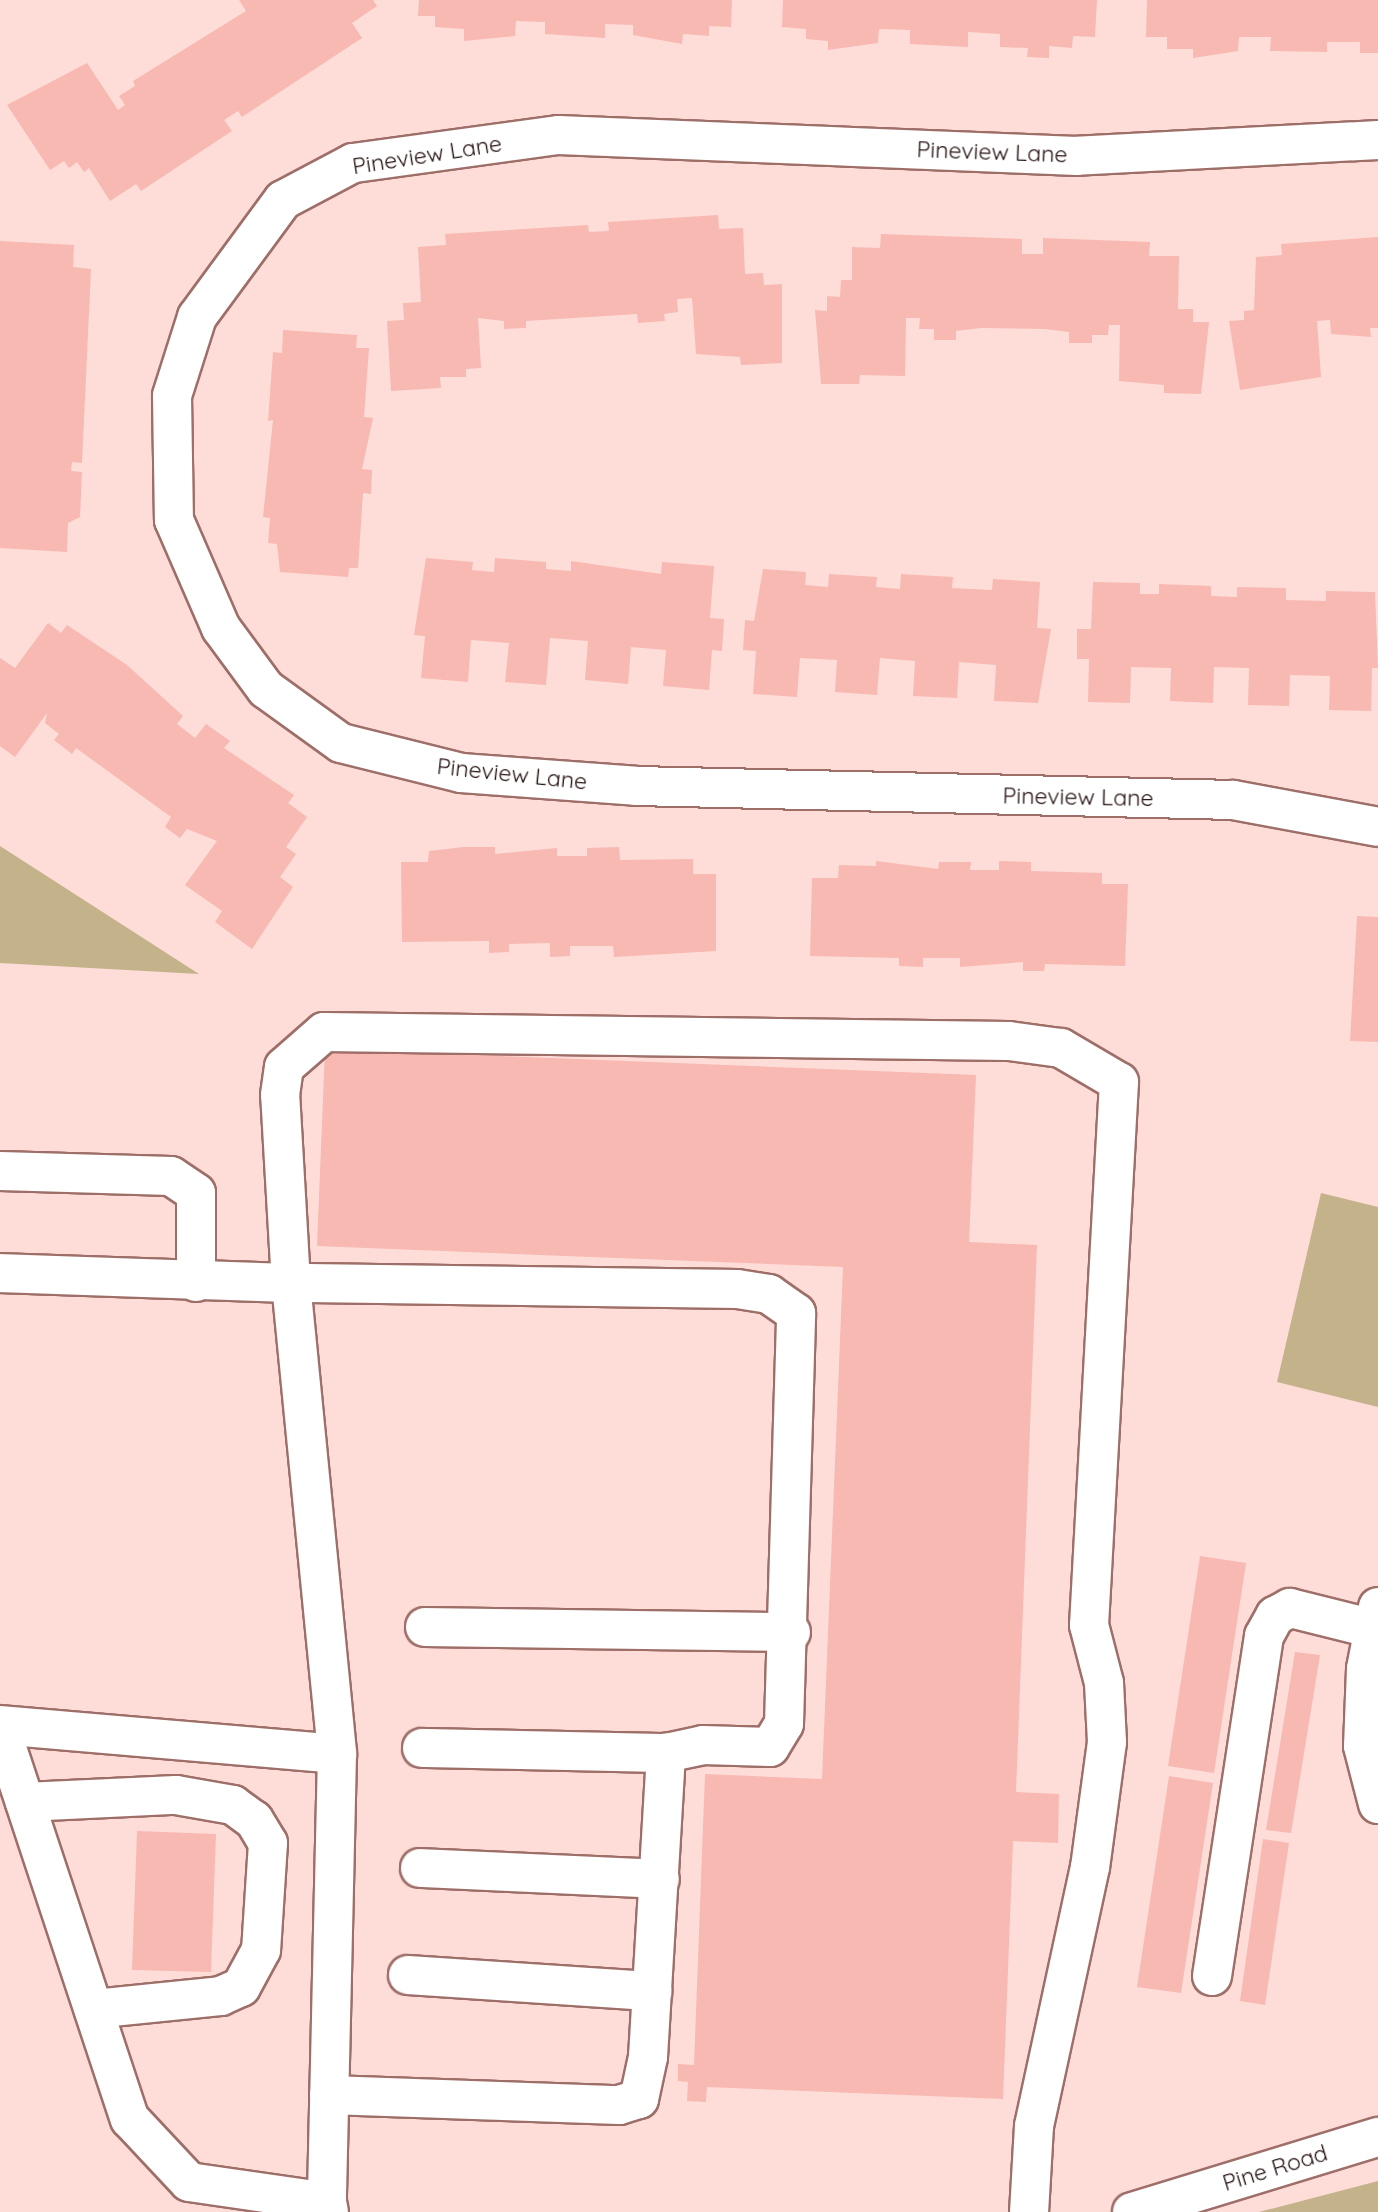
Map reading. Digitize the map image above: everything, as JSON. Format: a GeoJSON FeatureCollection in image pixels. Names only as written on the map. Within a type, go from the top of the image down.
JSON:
{"type":"FeatureCollection","features":[{"type":"Feature","properties":{"kind":"street","name":"Pineview Lane"},"geometry":{"type":"LineString","coordinates":[[1378,140],[1077,156],[558,135],[353,163],[283,200],[197,317],[172,396],[174,520],[221,628],[266,689],[341,743],[461,773],[636,786],[1234,800],[1378,827]]}},
{"type":"Feature","properties":{"kind":"street"},"geometry":{"type":"LineString","coordinates":[[337,1754],[0,1726],[130,2119],[189,2182],[328,2207],[337,1754],[291,1283],[280,1095],[284,1067],[324,1032],[1009,1041],[1061,1048],[1119,1082],[1089,1625],[1104,1683],[1107,1742],[1090,1867],[1034,2126],[1029,2212]]}},
{"type":"Feature","properties":{"kind":"street"},"geometry":{"type":"LineString","coordinates":[[0,1171],[172,1176],[196,1193],[196,1282]]}},
{"type":"Feature","properties":{"kind":"street"},"geometry":{"type":"LineString","coordinates":[[0,1273],[196,1282],[737,1289],[791,1304],[798,1368],[790,1632],[784,1724],[770,1747],[703,1745],[666,1753],[422,1748]]}},
{"type":"Feature","properties":{"kind":"street"},"geometry":{"type":"LineString","coordinates":[[1212,1976],[1264,1636],[1275,1616],[1290,1608],[1376,1618],[1372,1681],[1363,1746],[1378,1804]]}},
{"type":"Feature","properties":{"kind":"street"},"geometry":{"type":"LineString","coordinates":[[425,1627],[790,1632]]}},
{"type":"Feature","properties":{"kind":"street"},"geometry":{"type":"LineString","coordinates":[[329,2095],[619,2105],[639,2099],[652,1991],[666,1753]]}},
{"type":"Feature","properties":{"kind":"street"},"geometry":{"type":"LineString","coordinates":[[25,1802],[176,1795],[233,1805],[254,1820],[268,1843],[261,1950],[241,1987],[220,1996],[94,2009]]}},
{"type":"Feature","properties":{"kind":"street"},"geometry":{"type":"LineString","coordinates":[[419,1868],[660,1879]]}},
{"type":"Feature","properties":{"kind":"street"},"geometry":{"type":"LineString","coordinates":[[408,1975],[652,1991]]}},
{"type":"Feature","properties":{"kind":"street","name":"Pine Road"},"geometry":{"type":"LineString","coordinates":[[1132,2212],[1378,2137]]}},
{"type":"Feature","properties":{"kind":"shaded area"},"geometry":{"type":"Polygon","coordinates":[[[0,846],[199,974],[0,963],[0,846]]]}},
{"type":"Feature","properties":{"kind":"shaded area"},"geometry":{"type":"Polygon","coordinates":[[[1321,1193],[1378,1207],[1378,1407],[1277,1382],[1321,1193]]]}},
{"type":"Feature","properties":{"kind":"shaded area"},"geometry":{"type":"Polygon","coordinates":[[[1378,2181],[1378,2212],[1259,2212],[1378,2181]]]}},
{"type":"Feature","properties":{"kind":"building"},"geometry":{"type":"Polygon","coordinates":[[[239,0],[373,0],[377,6],[352,23],[362,38],[242,117],[238,111],[224,120],[232,131],[141,191],[136,184],[110,201],[89,168],[84,172],[77,162],[69,168],[64,161],[50,170],[7,105],[87,63],[118,110],[125,105],[119,96],[135,86],[133,81],[246,11],[239,0]]]}},
{"type":"Feature","properties":{"kind":"building"},"geometry":{"type":"Polygon","coordinates":[[[419,0],[732,0],[731,27],[709,26],[709,36],[683,34],[682,44],[633,35],[633,25],[605,24],[605,38],[545,34],[545,22],[516,21],[515,36],[464,41],[464,29],[435,27],[435,16],[418,16],[419,0]]]}},
{"type":"Feature","properties":{"kind":"building"},"geometry":{"type":"Polygon","coordinates":[[[783,0],[1097,0],[1095,37],[1073,36],[1072,48],[1049,46],[1049,58],[1027,57],[1028,48],[1000,47],[1000,34],[968,32],[968,47],[910,44],[910,30],[879,29],[878,43],[828,50],[828,41],[806,39],[806,29],[782,27],[783,0]]]}},
{"type":"Feature","properties":{"kind":"building"},"geometry":{"type":"Polygon","coordinates":[[[1147,0],[1378,0],[1378,53],[1360,53],[1360,42],[1327,42],[1327,52],[1270,51],[1271,37],[1239,37],[1238,51],[1193,58],[1193,49],[1167,49],[1167,37],[1146,37],[1147,0]]]}},
{"type":"Feature","properties":{"kind":"building"},"geometry":{"type":"Polygon","coordinates":[[[718,215],[719,229],[743,228],[745,274],[763,273],[764,285],[782,284],[782,363],[741,365],[740,357],[696,354],[692,298],[677,299],[678,312],[664,314],[665,321],[638,323],[637,314],[526,321],[526,328],[504,329],[504,321],[478,318],[481,368],[466,369],[466,377],[440,377],[441,388],[391,391],[387,321],[404,320],[403,303],[421,302],[418,247],[446,245],[445,234],[588,225],[589,232],[609,231],[608,222],[718,215]]]}},
{"type":"Feature","properties":{"kind":"building"},"geometry":{"type":"Polygon","coordinates":[[[881,234],[1022,239],[1022,254],[1043,254],[1043,238],[1150,242],[1149,256],[1179,256],[1178,309],[1193,309],[1193,322],[1209,322],[1201,394],[1164,393],[1164,385],[1119,381],[1120,325],[1109,325],[1108,335],[1092,335],[1092,343],[1069,343],[1069,332],[1045,329],[981,328],[956,331],[956,340],[934,340],[934,329],[919,329],[920,318],[906,318],[905,376],[860,375],[859,384],[821,384],[815,310],[827,311],[827,296],[840,297],[841,280],[852,280],[852,247],[880,248],[881,234]]]}},
{"type":"Feature","properties":{"kind":"building"},"geometry":{"type":"Polygon","coordinates":[[[1378,237],[1378,328],[1370,328],[1371,337],[1331,334],[1330,320],[1317,321],[1321,377],[1240,390],[1229,321],[1244,320],[1244,311],[1254,310],[1256,257],[1282,255],[1281,244],[1378,237]]]}},
{"type":"Feature","properties":{"kind":"building"},"geometry":{"type":"Polygon","coordinates":[[[0,241],[74,245],[73,267],[91,269],[82,463],[72,462],[71,471],[82,472],[80,517],[68,523],[67,552],[0,548],[0,241]]]}},
{"type":"Feature","properties":{"kind":"building"},"geometry":{"type":"Polygon","coordinates":[[[283,330],[357,335],[356,348],[369,348],[364,417],[373,418],[362,469],[372,470],[371,494],[363,493],[358,568],[349,568],[348,577],[280,572],[277,544],[268,543],[270,518],[263,517],[273,420],[268,421],[273,352],[282,353],[283,330]]]}},
{"type":"Feature","properties":{"kind":"building"},"geometry":{"type":"Polygon","coordinates":[[[426,558],[473,562],[472,570],[494,572],[495,558],[546,562],[546,569],[571,571],[571,561],[661,574],[662,562],[714,566],[710,618],[724,619],[722,651],[712,650],[709,690],[663,686],[666,650],[631,647],[628,684],[585,680],[588,641],[550,638],[546,685],[505,682],[509,643],[471,640],[468,682],[421,678],[425,636],[414,635],[426,558]]]}},
{"type":"Feature","properties":{"kind":"building"},"geometry":{"type":"Polygon","coordinates":[[[763,569],[806,572],[805,585],[828,587],[829,574],[877,577],[876,587],[900,589],[901,574],[953,577],[952,588],[992,590],[993,579],[1040,582],[1037,628],[1051,629],[1038,703],[994,701],[996,665],[959,662],[957,698],[913,696],[915,661],[880,658],[877,695],[835,692],[837,660],[800,658],[797,697],[753,694],[756,651],[743,650],[745,620],[754,621],[763,569]]]}},
{"type":"Feature","properties":{"kind":"building"},"geometry":{"type":"Polygon","coordinates":[[[1093,582],[1140,583],[1140,594],[1159,594],[1159,584],[1211,586],[1211,596],[1237,597],[1237,587],[1286,588],[1286,600],[1326,601],[1326,591],[1375,592],[1378,668],[1372,668],[1371,711],[1329,710],[1330,676],[1290,675],[1289,706],[1248,705],[1249,668],[1214,667],[1213,703],[1170,701],[1171,668],[1131,667],[1130,703],[1088,702],[1089,659],[1077,659],[1077,629],[1091,629],[1093,582]]]}},
{"type":"Feature","properties":{"kind":"building"},"geometry":{"type":"Polygon","coordinates":[[[48,623],[61,633],[67,625],[127,665],[183,716],[177,724],[195,738],[206,724],[230,741],[224,748],[294,795],[288,803],[307,817],[286,847],[296,854],[280,877],[293,887],[252,949],[215,922],[222,911],[185,885],[217,841],[187,829],[180,838],[165,827],[171,817],[76,748],[72,754],[54,740],[59,734],[45,723],[47,713],[15,757],[0,746],[0,658],[15,668],[48,623]]]}},
{"type":"Feature","properties":{"kind":"building"},"geometry":{"type":"Polygon","coordinates":[[[495,847],[495,854],[557,848],[557,856],[587,856],[587,848],[619,847],[620,860],[693,859],[693,874],[716,874],[716,951],[614,957],[613,946],[570,946],[570,956],[550,957],[550,943],[509,944],[509,952],[489,953],[489,941],[402,942],[401,862],[428,862],[429,851],[495,847]]]}},
{"type":"Feature","properties":{"kind":"building"},"geometry":{"type":"Polygon","coordinates":[[[876,861],[938,869],[939,862],[971,862],[970,870],[999,870],[999,861],[1031,862],[1031,871],[1102,873],[1102,884],[1128,884],[1125,966],[1045,964],[1044,971],[1023,971],[1023,962],[960,967],[960,958],[923,958],[923,967],[899,966],[899,958],[810,956],[812,878],[838,878],[839,865],[876,866],[876,861]]]}},
{"type":"Feature","properties":{"kind":"building"},"geometry":{"type":"Polygon","coordinates":[[[1357,916],[1378,917],[1378,1042],[1350,1041],[1357,916]]]}},
{"type":"Feature","properties":{"kind":"building"},"geometry":{"type":"Polygon","coordinates":[[[325,1049],[976,1075],[969,1242],[1037,1245],[1016,1792],[1059,1794],[1058,1843],[1013,1841],[1003,2099],[707,2087],[706,2102],[687,2101],[688,2082],[678,2081],[678,2064],[694,2065],[705,1774],[822,1779],[843,1267],[317,1246],[325,1049]]]}},
{"type":"Feature","properties":{"kind":"building"},"geometry":{"type":"Polygon","coordinates":[[[1200,1556],[1246,1563],[1214,1773],[1168,1766],[1200,1556]]]}},
{"type":"Feature","properties":{"kind":"building"},"geometry":{"type":"Polygon","coordinates":[[[1295,1652],[1320,1655],[1291,1833],[1266,1830],[1295,1652]]]}},
{"type":"Feature","properties":{"kind":"building"},"geometry":{"type":"Polygon","coordinates":[[[1169,1776],[1213,1783],[1181,1993],[1137,1987],[1169,1776]]]}},
{"type":"Feature","properties":{"kind":"building"},"geometry":{"type":"Polygon","coordinates":[[[137,1831],[216,1834],[211,1972],[132,1970],[137,1831]]]}},
{"type":"Feature","properties":{"kind":"building"},"geometry":{"type":"Polygon","coordinates":[[[1263,1839],[1289,1843],[1265,2005],[1240,2001],[1263,1839]]]}}]}
